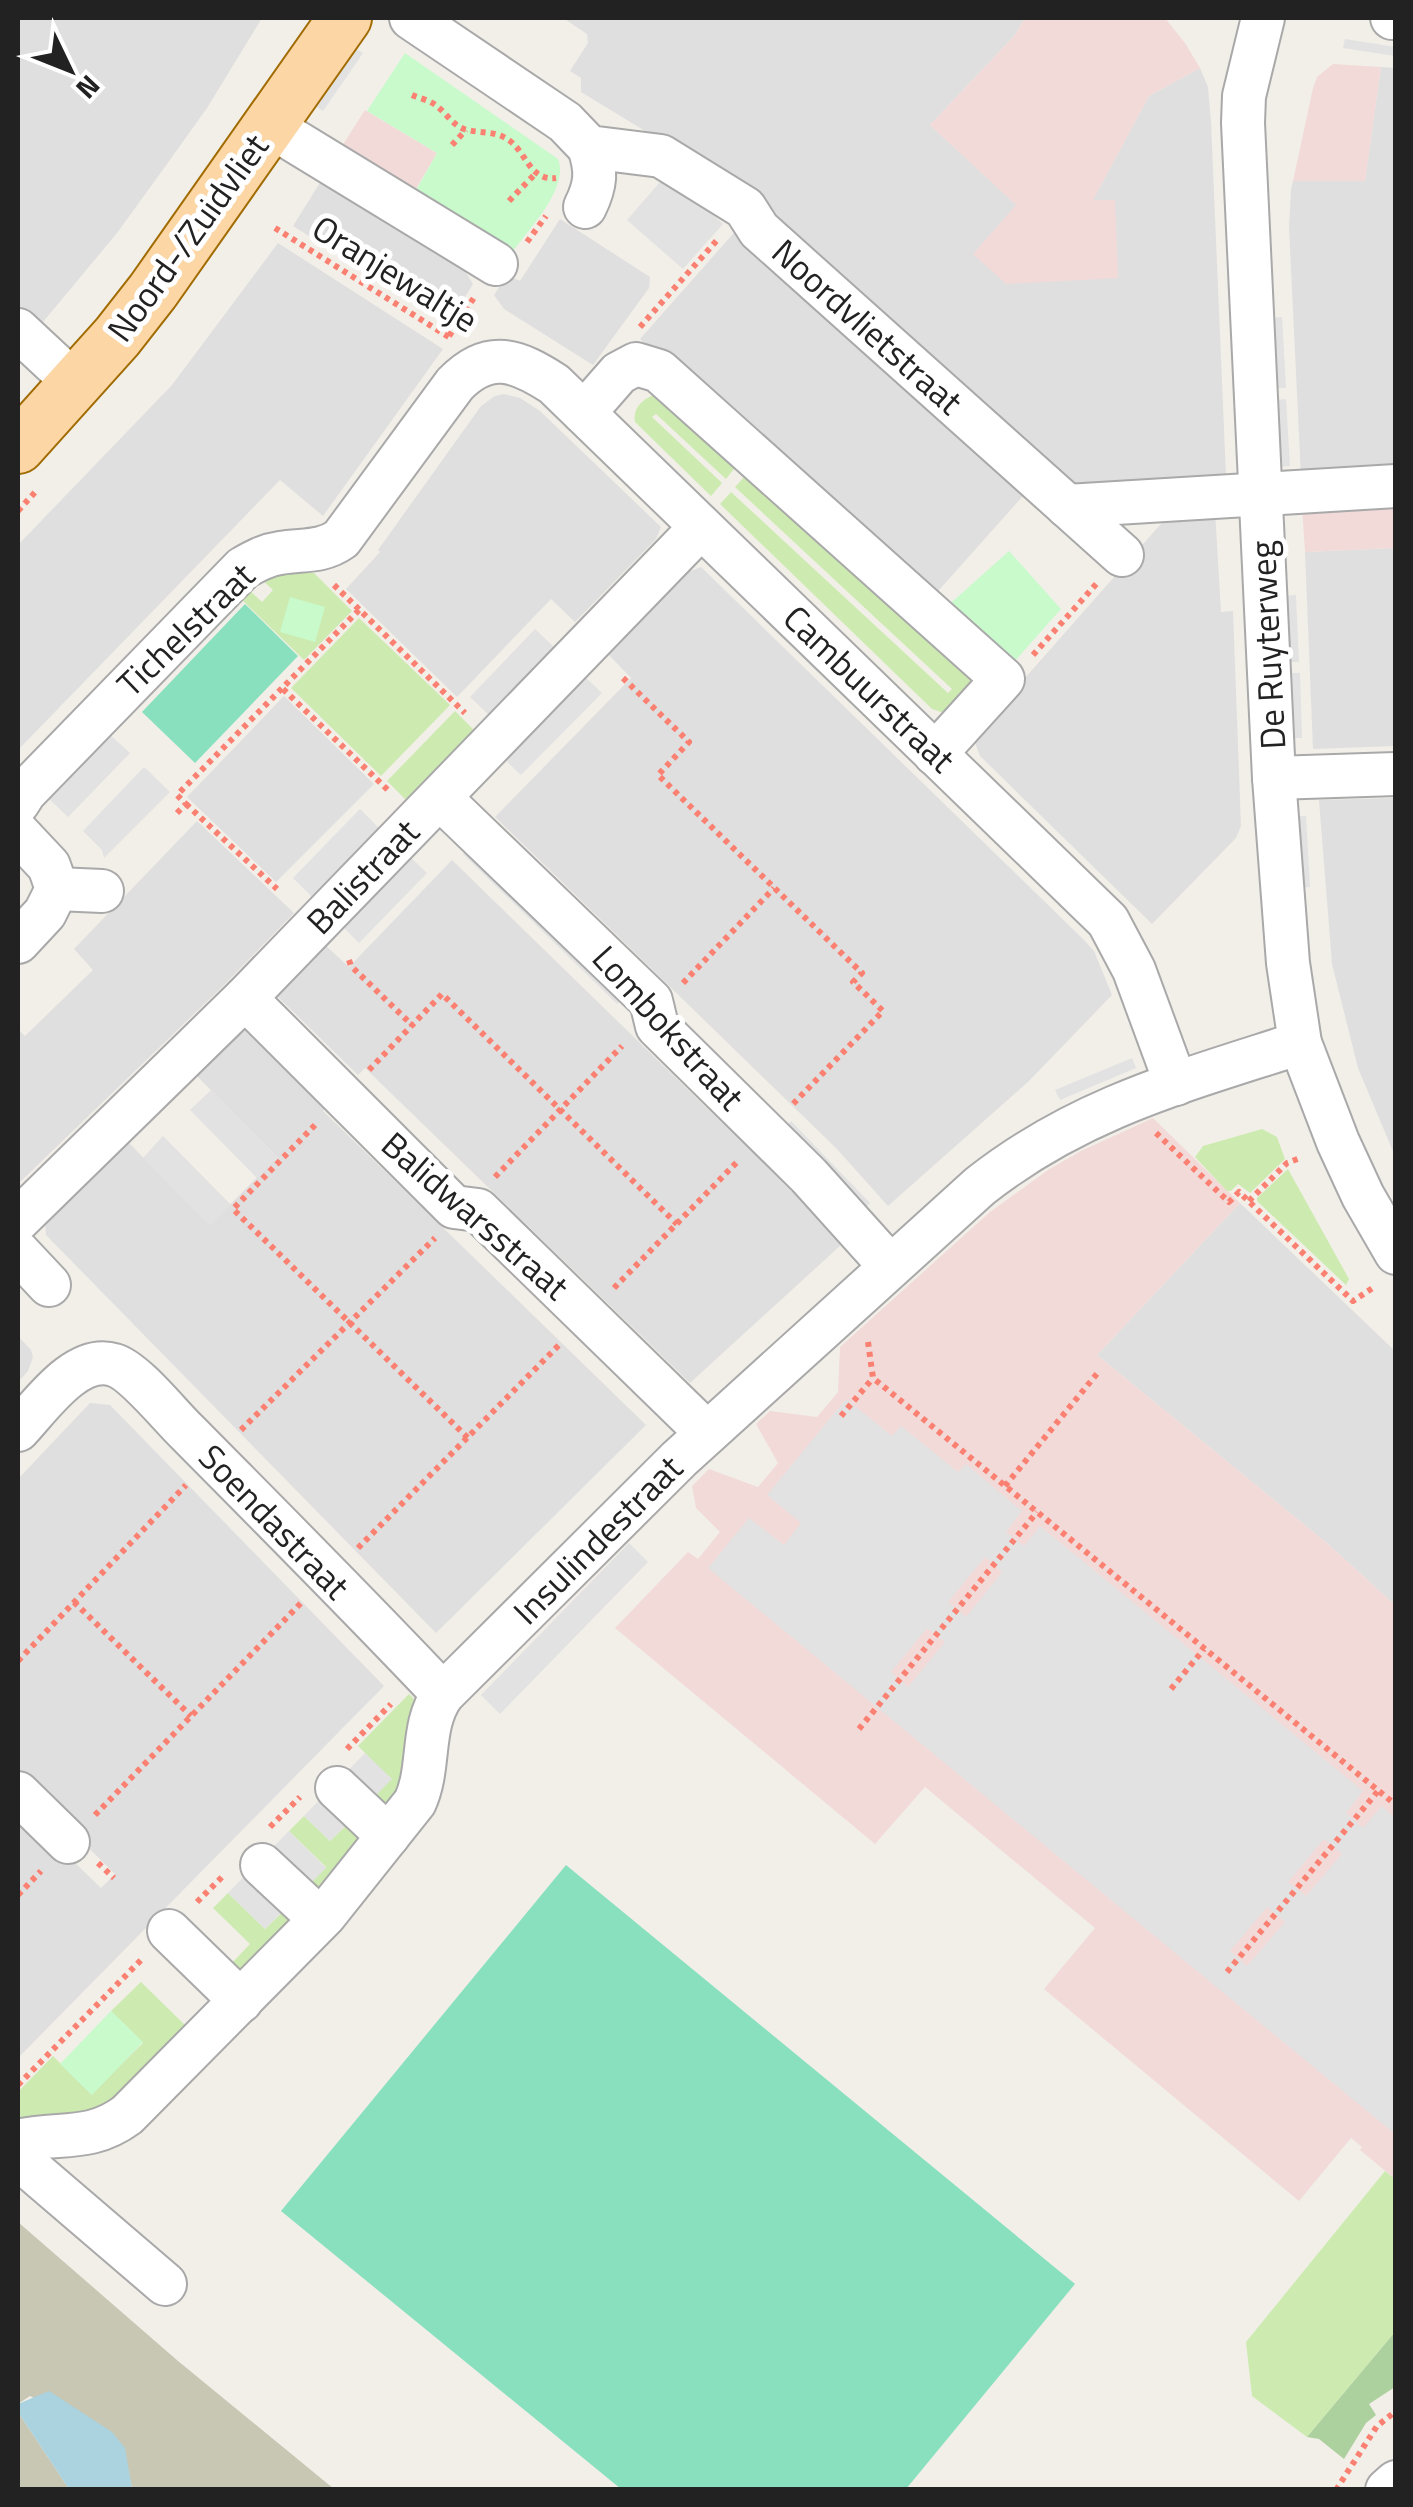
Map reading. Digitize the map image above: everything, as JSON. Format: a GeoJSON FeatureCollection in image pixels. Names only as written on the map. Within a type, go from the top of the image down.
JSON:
{"type":"FeatureCollection","features":[{"type":"Feature","properties":{"kind":"main road","name":"Noord-/Zuidvliet"},"geometry":{"type":"LineString","coordinates":[[18,447],[153,291],[345,18]]}},
{"type":"Feature","properties":{"kind":"street"},"geometry":{"type":"LineString","coordinates":[[411,18],[565,122],[580,177]]}},
{"type":"Feature","properties":{"kind":"street","name":"De Ruyterweg"},"geometry":{"type":"LineString","coordinates":[[1263,18],[1244,96],[1243,123],[1274,778],[1288,963],[1300,1043],[1388,1268]]}},
{"type":"Feature","properties":{"kind":"street"},"geometry":{"type":"LineString","coordinates":[[270,126],[496,264]]}},
{"type":"Feature","properties":{"kind":"street","name":"Noordvlietstraat"},"geometry":{"type":"LineString","coordinates":[[580,177],[661,156],[745,208],[759,230],[1122,556]]}},
{"type":"Feature","properties":{"kind":"street"},"geometry":{"type":"LineString","coordinates":[[18,330],[76,384]]}},
{"type":"Feature","properties":{"kind":"street"},"geometry":{"type":"LineString","coordinates":[[341,539],[456,384],[471,368],[488,362]]}},
{"type":"Feature","properties":{"kind":"street","name":"Cambuurstraat"},"geometry":{"type":"LineString","coordinates":[[488,362],[528,367],[554,384],[1108,922],[1134,970],[1157,1090]]}},
{"type":"Feature","properties":{"kind":"street"},"geometry":{"type":"LineString","coordinates":[[584,413],[619,373],[636,364],[660,371],[1003,680],[936,754]]}},
{"type":"Feature","properties":{"kind":"street"},"geometry":{"type":"LineString","coordinates":[[1068,506],[1396,486]]}},
{"type":"Feature","properties":{"kind":"street","name":"Balistraat"},"geometry":{"type":"LineString","coordinates":[[18,1220],[244,998],[701,526]]}},
{"type":"Feature","properties":{"kind":"street","name":"Tichelstraat"},"geometry":{"type":"LineString","coordinates":[[18,804],[24,792],[243,568],[261,558],[316,551],[341,539]]}},
{"type":"Feature","properties":{"kind":"street"},"geometry":{"type":"LineString","coordinates":[[1274,778],[1396,774]]}},
{"type":"Feature","properties":{"kind":"street","name":"Lombokstraat"},"geometry":{"type":"LineString","coordinates":[[429,809],[651,1001],[657,1026],[809,1176],[890,1266]]}},
{"type":"Feature","properties":{"kind":"street"},"geometry":{"type":"LineString","coordinates":[[18,833],[48,866],[57,889],[46,913],[18,942]]}},
{"type":"Feature","properties":{"kind":"street"},"geometry":{"type":"LineString","coordinates":[[57,889],[102,891]]}},
{"type":"Feature","properties":{"kind":"street","name":"Balidwarsstraat"},"geometry":{"type":"LineString","coordinates":[[244,998],[454,1207],[478,1210],[708,1433]]}},
{"type":"Feature","properties":{"kind":"street","name":"Insulindestraat"},"geometry":{"type":"LineString","coordinates":[[18,2141],[83,2135],[110,2128],[127,2115],[320,1919],[414,1802],[422,1786],[433,1708],[443,1694],[708,1433],[980,1186],[1028,1149],[1088,1117],[1300,1043]]}},
{"type":"Feature","properties":{"kind":"street"},"geometry":{"type":"LineString","coordinates":[[18,1252],[49,1284]]}},
{"type":"Feature","properties":{"kind":"street","name":"Soendastraat"},"geometry":{"type":"LineString","coordinates":[[18,1430],[65,1381],[81,1370],[98,1364],[115,1365],[443,1694]]}},
{"type":"Feature","properties":{"kind":"street"},"geometry":{"type":"LineString","coordinates":[[337,1788],[388,1836]]}},
{"type":"Feature","properties":{"kind":"street"},"geometry":{"type":"LineString","coordinates":[[18,1793],[68,1842]]}},
{"type":"Feature","properties":{"kind":"street"},"geometry":{"type":"LineString","coordinates":[[262,1864],[320,1919]]}},
{"type":"Feature","properties":{"kind":"street"},"geometry":{"type":"LineString","coordinates":[[169,1931],[241,2001]]}},
{"type":"Feature","properties":{"kind":"street"},"geometry":{"type":"LineString","coordinates":[[18,2158],[165,2284]]}},
{"type":"Feature","properties":{"kind":"street"},"geometry":{"type":"LineString","coordinates":[[1388,2490],[1396,2482]]}},
{"type":"Feature","properties":{"kind":"path"},"geometry":{"type":"LineString","coordinates":[[412,95],[432,102],[457,126],[508,139],[536,173],[546,179],[580,177]]}},
{"type":"Feature","properties":{"kind":"path"},"geometry":{"type":"LineString","coordinates":[[452,146],[466,130]]}},
{"type":"Feature","properties":{"kind":"path"},"geometry":{"type":"LineString","coordinates":[[509,201],[536,173]]}},
{"type":"Feature","properties":{"kind":"path"},"geometry":{"type":"LineString","coordinates":[[636,364],[633,334],[745,208]]}},
{"type":"Feature","properties":{"kind":"path","name":"Oranjewaltje"},"geometry":{"type":"LineString","coordinates":[[275,228],[488,362]]}},
{"type":"Feature","properties":{"kind":"path"},"geometry":{"type":"LineString","coordinates":[[341,539],[332,583],[494,741]]}},
{"type":"Feature","properties":{"kind":"path"},"geometry":{"type":"LineString","coordinates":[[1003,680],[1020,670],[1122,556]]}},
{"type":"Feature","properties":{"kind":"path"},"geometry":{"type":"LineString","coordinates":[[276,889],[178,795],[360,610]]}},
{"type":"Feature","properties":{"kind":"path"},"geometry":{"type":"LineString","coordinates":[[623,678],[689,742],[658,775],[862,973],[853,982],[883,1012],[788,1110]]}},
{"type":"Feature","properties":{"kind":"path"},"geometry":{"type":"LineString","coordinates":[[284,689],[429,809]]}},
{"type":"Feature","properties":{"kind":"path"},"geometry":{"type":"LineString","coordinates":[[177,812],[186,804]]}},
{"type":"Feature","properties":{"kind":"path"},"geometry":{"type":"LineString","coordinates":[[674,991],[774,888]]}},
{"type":"Feature","properties":{"kind":"path"},"geometry":{"type":"LineString","coordinates":[[349,960],[350,966],[412,1025]]}},
{"type":"Feature","properties":{"kind":"path"},"geometry":{"type":"LineString","coordinates":[[381,1057],[442,994],[677,1224]]}},
{"type":"Feature","properties":{"kind":"path"},"geometry":{"type":"LineString","coordinates":[[486,1185],[632,1035]]}},
{"type":"Feature","properties":{"kind":"path"},"geometry":{"type":"LineString","coordinates":[[1157,1090],[1151,1129],[1229,1202],[1239,1192],[1352,1301],[1388,1268]]}},
{"type":"Feature","properties":{"kind":"path"},"geometry":{"type":"LineString","coordinates":[[314,1127],[233,1210],[468,1438]]}},
{"type":"Feature","properties":{"kind":"path"},"geometry":{"type":"LineString","coordinates":[[1249,1202],[1287,1163],[1338,1142]]}},
{"type":"Feature","properties":{"kind":"path"},"geometry":{"type":"LineString","coordinates":[[614,1289],[750,1149]]}},
{"type":"Feature","properties":{"kind":"path"},"geometry":{"type":"LineString","coordinates":[[880,1331],[866,1344],[872,1378],[1396,1805]]}},
{"type":"Feature","properties":{"kind":"path"},"geometry":{"type":"LineString","coordinates":[[18,1895],[565,1339]]}},
{"type":"Feature","properties":{"kind":"path"},"geometry":{"type":"LineString","coordinates":[[1005,1486],[1100,1370]]}},
{"type":"Feature","properties":{"kind":"path"},"geometry":{"type":"LineString","coordinates":[[841,1416],[872,1378]]}},
{"type":"Feature","properties":{"kind":"path"},"geometry":{"type":"LineString","coordinates":[[859,1729],[1037,1512]]}},
{"type":"Feature","properties":{"kind":"path"},"geometry":{"type":"LineString","coordinates":[[74,1602],[192,1716]]}},
{"type":"Feature","properties":{"kind":"path"},"geometry":{"type":"LineString","coordinates":[[1171,1689],[1204,1649]]}},
{"type":"Feature","properties":{"kind":"path"},"geometry":{"type":"LineString","coordinates":[[1227,1972],[1378,1791]]}},
{"type":"Feature","properties":{"kind":"path"},"geometry":{"type":"LineString","coordinates":[[1336,2490],[1377,2426],[1396,2411]]}},
{"type":"Feature","properties":{"kind":"shaded area"},"geometry":{"type":"Polygon","coordinates":[[[18,18],[262,18],[207,108],[117,233],[18,352],[18,18]]]}},
{"type":"Feature","properties":{"kind":"shaded area"},"geometry":{"type":"Polygon","coordinates":[[[563,18],[1025,18],[1015,35],[930,125],[1017,205],[1115,201],[1092,201],[1149,96],[1200,68],[1208,87],[1211,122],[1226,476],[1085,486],[1069,481],[732,184],[581,92],[581,78],[570,71],[588,43],[587,34],[563,18]]]}},
{"type":"Feature","properties":{"kind":"shaded area"},"geometry":{"type":"Polygon","coordinates":[[[1025,18],[1165,18],[1200,68],[1149,96],[1093,200],[1115,200],[1118,278],[1006,284],[973,254],[1016,205],[930,125],[1015,35],[1025,18]]]}},
{"type":"Feature","properties":{"kind":"shaded area"},"geometry":{"type":"Polygon","coordinates":[[[1345,39],[1395,47],[1395,56],[1343,48],[1345,39]]]}},
{"type":"Feature","properties":{"kind":"shaded area"},"geometry":{"type":"Polygon","coordinates":[[[350,45],[363,53],[323,111],[311,103],[350,45]]]}},
{"type":"Feature","properties":{"kind":"shaded area"},"geometry":{"type":"Polygon","coordinates":[[[1333,64],[1381,67],[1365,181],[1293,181],[1313,88],[1317,77],[1333,64]]]}},
{"type":"Feature","properties":{"kind":"shaded area"},"geometry":{"type":"Polygon","coordinates":[[[1381,67],[1395,68],[1395,473],[1301,477],[1289,227],[1291,190],[1293,181],[1365,180],[1381,67]]]}},
{"type":"Feature","properties":{"kind":"shaded area"},"geometry":{"type":"Polygon","coordinates":[[[365,110],[437,153],[416,189],[342,146],[365,110]]]}},
{"type":"Feature","properties":{"kind":"shaded area"},"geometry":{"type":"Polygon","coordinates":[[[326,173],[453,252],[473,284],[451,320],[377,282],[293,226],[326,173]]]}},
{"type":"Feature","properties":{"kind":"shaded area"},"geometry":{"type":"Polygon","coordinates":[[[667,174],[723,224],[683,269],[627,220],[667,174]]]}},
{"type":"Feature","properties":{"kind":"shaded area"},"geometry":{"type":"Polygon","coordinates":[[[560,219],[650,277],[649,288],[593,365],[504,309],[494,295],[507,275],[520,281],[560,219]]]}},
{"type":"Feature","properties":{"kind":"shaded area"},"geometry":{"type":"Polygon","coordinates":[[[740,226],[1031,487],[931,599],[640,339],[740,226]]]}},
{"type":"Feature","properties":{"kind":"shaded area"},"geometry":{"type":"Polygon","coordinates":[[[278,243],[443,349],[323,516],[280,480],[18,750],[18,545],[172,385],[278,243]]]}},
{"type":"Feature","properties":{"kind":"shaded area"},"geometry":{"type":"Polygon","coordinates":[[[1282,317],[1286,388],[1274,388],[1270,318],[1282,317]]]}},
{"type":"Feature","properties":{"kind":"shaded area"},"geometry":{"type":"Polygon","coordinates":[[[504,394],[520,398],[540,411],[661,527],[656,539],[575,622],[551,599],[457,697],[346,589],[380,552],[481,406],[504,394]]]}},
{"type":"Feature","properties":{"kind":"shaded area"},"geometry":{"type":"Polygon","coordinates":[[[1286,399],[1290,466],[1277,467],[1274,400],[1286,399]]]}},
{"type":"Feature","properties":{"kind":"shaded area"},"geometry":{"type":"Polygon","coordinates":[[[1395,500],[1395,548],[1305,552],[1302,506],[1395,500]]]}},
{"type":"Feature","properties":{"kind":"shaded area"},"geometry":{"type":"Polygon","coordinates":[[[1215,510],[1221,612],[1233,611],[1241,826],[1236,838],[1152,924],[980,756],[973,737],[1166,519],[1215,510]]]}},
{"type":"Feature","properties":{"kind":"shaded area"},"geometry":{"type":"Polygon","coordinates":[[[1395,548],[1395,746],[1313,749],[1305,552],[1395,548]]]}},
{"type":"Feature","properties":{"kind":"shaded area"},"geometry":{"type":"Polygon","coordinates":[[[701,567],[1083,939],[1094,951],[1112,995],[1029,1081],[888,1206],[837,1149],[495,817],[631,678],[609,655],[688,572],[701,567]]]}},
{"type":"Feature","properties":{"kind":"shaded area"},"geometry":{"type":"Polygon","coordinates":[[[1296,595],[1299,662],[1286,662],[1283,596],[1296,595]]]}},
{"type":"Feature","properties":{"kind":"shaded area"},"geometry":{"type":"Polygon","coordinates":[[[535,629],[555,648],[490,716],[470,697],[535,629]]]}},
{"type":"Feature","properties":{"kind":"shaded area"},"geometry":{"type":"Polygon","coordinates":[[[581,673],[602,693],[521,775],[501,756],[581,673]]]}},
{"type":"Feature","properties":{"kind":"shaded area"},"geometry":{"type":"Polygon","coordinates":[[[1287,673],[1300,673],[1302,738],[1290,738],[1287,673]]]}},
{"type":"Feature","properties":{"kind":"shaded area"},"geometry":{"type":"Polygon","coordinates":[[[284,696],[374,784],[276,882],[187,797],[284,696]]]}},
{"type":"Feature","properties":{"kind":"shaded area"},"geometry":{"type":"Polygon","coordinates":[[[108,733],[130,753],[68,817],[46,796],[108,733]]]}},
{"type":"Feature","properties":{"kind":"shaded area"},"geometry":{"type":"Polygon","coordinates":[[[144,767],[170,792],[104,858],[102,850],[83,831],[144,767]]]}},
{"type":"Feature","properties":{"kind":"shaded area"},"geometry":{"type":"Polygon","coordinates":[[[1396,798],[1395,1156],[1358,1068],[1332,964],[1319,800],[1396,798]]]}},
{"type":"Feature","properties":{"kind":"shaded area"},"geometry":{"type":"Polygon","coordinates":[[[360,809],[380,829],[314,899],[293,878],[360,809]]]}},
{"type":"Feature","properties":{"kind":"shaded area"},"geometry":{"type":"Polygon","coordinates":[[[1294,816],[1306,816],[1310,887],[1297,888],[1294,816]]]}},
{"type":"Feature","properties":{"kind":"shaded area"},"geometry":{"type":"Polygon","coordinates":[[[197,821],[294,913],[18,1184],[18,1029],[25,1036],[93,970],[74,949],[197,821]]]}},
{"type":"Feature","properties":{"kind":"shaded area"},"geometry":{"type":"Polygon","coordinates":[[[471,846],[625,996],[617,1004],[463,854],[471,846]]]}},
{"type":"Feature","properties":{"kind":"shaded area"},"geometry":{"type":"Polygon","coordinates":[[[406,853],[427,873],[359,943],[339,923],[406,853]]]}},
{"type":"Feature","properties":{"kind":"shaded area"},"geometry":{"type":"Polygon","coordinates":[[[452,860],[793,1192],[841,1245],[690,1383],[365,1068],[358,1075],[276,995],[325,945],[349,967],[452,860]]]}},
{"type":"Feature","properties":{"kind":"shaded area"},"geometry":{"type":"Polygon","coordinates":[[[247,1025],[329,1104],[323,1111],[646,1425],[436,1633],[46,1235],[45,1222],[127,1141],[210,1225],[277,1157],[196,1075],[247,1025]]]}},
{"type":"Feature","properties":{"kind":"shaded area"},"geometry":{"type":"Polygon","coordinates":[[[1132,1058],[1136,1068],[1060,1100],[1055,1090],[1132,1058]]]}},
{"type":"Feature","properties":{"kind":"shaded area"},"geometry":{"type":"Polygon","coordinates":[[[211,1090],[277,1157],[257,1178],[190,1110],[211,1090]]]}},
{"type":"Feature","properties":{"kind":"shaded area"},"geometry":{"type":"Polygon","coordinates":[[[1153,1118],[1240,1203],[1097,1355],[1329,1545],[1395,1605],[1395,2179],[1351,2138],[1299,2201],[1044,1989],[1095,1928],[925,1787],[875,1844],[615,1628],[688,1552],[698,1559],[720,1532],[696,1508],[692,1486],[709,1469],[758,1487],[778,1463],[756,1424],[770,1411],[817,1417],[838,1392],[840,1347],[990,1212],[1048,1170],[1153,1118]]]}},
{"type":"Feature","properties":{"kind":"shaded area"},"geometry":{"type":"Polygon","coordinates":[[[791,1121],[870,1203],[862,1211],[783,1129],[791,1121]]]}},
{"type":"Feature","properties":{"kind":"shaded area"},"geometry":{"type":"Polygon","coordinates":[[[163,1136],[231,1205],[210,1225],[143,1158],[163,1136]]]}},
{"type":"Feature","properties":{"kind":"shaded area"},"geometry":{"type":"Polygon","coordinates":[[[1240,1203],[1395,1351],[1395,1605],[1329,1545],[1097,1355],[1240,1203]]]}},
{"type":"Feature","properties":{"kind":"shaded area"},"geometry":{"type":"Polygon","coordinates":[[[18,1336],[33,1357],[18,1382],[18,1336]]]}},
{"type":"Feature","properties":{"kind":"shaded area"},"geometry":{"type":"Polygon","coordinates":[[[846,1399],[892,1436],[901,1426],[958,1472],[966,1464],[1022,1511],[1006,1532],[1024,1546],[1040,1526],[1363,1791],[1346,1813],[1363,1828],[1382,1806],[1395,1818],[1395,2134],[708,1568],[749,1518],[784,1545],[801,1523],[767,1495],[846,1399]],[[985,1557],[948,1602],[966,1617],[1002,1572],[985,1557]],[[927,1628],[891,1672],[908,1687],[945,1642],[927,1628]],[[1324,1839],[1288,1882],[1306,1896],[1342,1854],[1324,1839]],[[1267,1907],[1230,1951],[1247,1966],[1285,1922],[1267,1907]]]}},
{"type":"Feature","properties":{"kind":"shaded area"},"geometry":{"type":"Polygon","coordinates":[[[90,1403],[110,1405],[384,1686],[18,2058],[18,1808],[101,1888],[115,1874],[18,1778],[18,1479],[90,1403]]]}},
{"type":"Feature","properties":{"kind":"shaded area"},"geometry":{"type":"Polygon","coordinates":[[[629,1543],[648,1562],[500,1714],[481,1695],[629,1543]]]}},
{"type":"Feature","properties":{"kind":"shaded area"},"geometry":{"type":"Polygon","coordinates":[[[365,1753],[392,1779],[330,1841],[304,1816],[365,1753]]]}},
{"type":"Feature","properties":{"kind":"shaded area"},"geometry":{"type":"Polygon","coordinates":[[[289,1831],[326,1868],[265,1929],[228,1893],[289,1831]]]}},
{"type":"Feature","properties":{"kind":"shaded area"},"geometry":{"type":"Polygon","coordinates":[[[18,2222],[334,2489],[132,2489],[124,2448],[30,2396],[18,2404],[18,2222]]]}},
{"type":"Feature","properties":{"kind":"shaded area"},"geometry":{"type":"Polygon","coordinates":[[[18,2412],[69,2489],[18,2489],[18,2412]]]}},
{"type":"Feature","properties":{"kind":"green space"},"geometry":{"type":"Polygon","coordinates":[[[405,53],[558,159],[560,170],[553,196],[510,255],[412,197],[437,153],[367,111],[405,53]]]}},
{"type":"Feature","properties":{"kind":"green space"},"geometry":{"type":"Polygon","coordinates":[[[653,395],[737,465],[726,479],[656,414],[652,417],[722,483],[711,496],[635,422],[639,406],[653,395]]]}},
{"type":"Feature","properties":{"kind":"green space"},"geometry":{"type":"Polygon","coordinates":[[[747,474],[974,679],[972,687],[944,713],[932,709],[720,504],[731,492],[948,693],[952,689],[735,487],[747,474]]]}},
{"type":"Feature","properties":{"kind":"green space"},"geometry":{"type":"Polygon","coordinates":[[[1009,551],[1061,609],[1014,662],[943,610],[1009,551]]]}},
{"type":"Feature","properties":{"kind":"green space"},"geometry":{"type":"Polygon","coordinates":[[[272,573],[314,573],[352,611],[304,660],[240,598],[248,589],[262,602],[273,590],[261,579],[272,573]]]}},
{"type":"Feature","properties":{"kind":"green space"},"geometry":{"type":"Polygon","coordinates":[[[290,597],[325,607],[315,642],[280,632],[290,597]]]}},
{"type":"Feature","properties":{"kind":"green space"},"geometry":{"type":"Polygon","coordinates":[[[245,604],[298,656],[195,763],[142,712],[245,604]]]}},
{"type":"Feature","properties":{"kind":"green space"},"geometry":{"type":"Polygon","coordinates":[[[359,618],[450,705],[381,776],[291,688],[359,618]]]}},
{"type":"Feature","properties":{"kind":"green space"},"geometry":{"type":"Polygon","coordinates":[[[455,711],[480,736],[411,805],[387,781],[455,711]]]}},
{"type":"Feature","properties":{"kind":"green space"},"geometry":{"type":"Polygon","coordinates":[[[1262,1129],[1277,1137],[1285,1159],[1250,1193],[1238,1184],[1227,1191],[1195,1157],[1203,1146],[1262,1129]]]}},
{"type":"Feature","properties":{"kind":"green space"},"geometry":{"type":"Polygon","coordinates":[[[1288,1169],[1349,1279],[1346,1285],[1257,1201],[1288,1169]]]}},
{"type":"Feature","properties":{"kind":"green space"},"geometry":{"type":"Polygon","coordinates":[[[409,1694],[414,1699],[407,1778],[382,1816],[368,1803],[391,1779],[358,1746],[409,1694]]]}},
{"type":"Feature","properties":{"kind":"green space"},"geometry":{"type":"Polygon","coordinates":[[[304,1816],[330,1841],[354,1818],[369,1833],[316,1900],[304,1890],[326,1867],[289,1831],[304,1816]]]}},
{"type":"Feature","properties":{"kind":"green space"},"geometry":{"type":"Polygon","coordinates":[[[566,1865],[1075,2284],[906,2489],[621,2489],[281,2211],[566,1865]]]}},
{"type":"Feature","properties":{"kind":"green space"},"geometry":{"type":"Polygon","coordinates":[[[228,1893],[265,1929],[290,1905],[302,1915],[242,1975],[231,1964],[250,1944],[213,1908],[228,1893]]]}},
{"type":"Feature","properties":{"kind":"green space"},"geometry":{"type":"Polygon","coordinates":[[[141,1982],[189,2029],[107,2111],[18,2121],[18,2092],[53,2056],[91,2094],[143,2043],[111,2011],[141,1982]]]}},
{"type":"Feature","properties":{"kind":"green space"},"geometry":{"type":"Polygon","coordinates":[[[111,2011],[143,2042],[92,2095],[60,2064],[111,2011]]]}},
{"type":"Feature","properties":{"kind":"green space"},"geometry":{"type":"Polygon","coordinates":[[[1385,2171],[1395,2179],[1395,2332],[1307,2437],[1252,2396],[1246,2342],[1385,2171]]]}},
{"type":"Feature","properties":{"kind":"green space"},"geometry":{"type":"Polygon","coordinates":[[[1395,2332],[1395,2387],[1369,2404],[1376,2415],[1366,2423],[1344,2459],[1319,2439],[1307,2437],[1395,2332]]]}},
{"type":"Feature","properties":{"kind":"water"},"geometry":{"type":"Polygon","coordinates":[[[49,2391],[112,2432],[125,2448],[132,2489],[69,2489],[18,2412],[18,2404],[49,2391]]]}}]}
